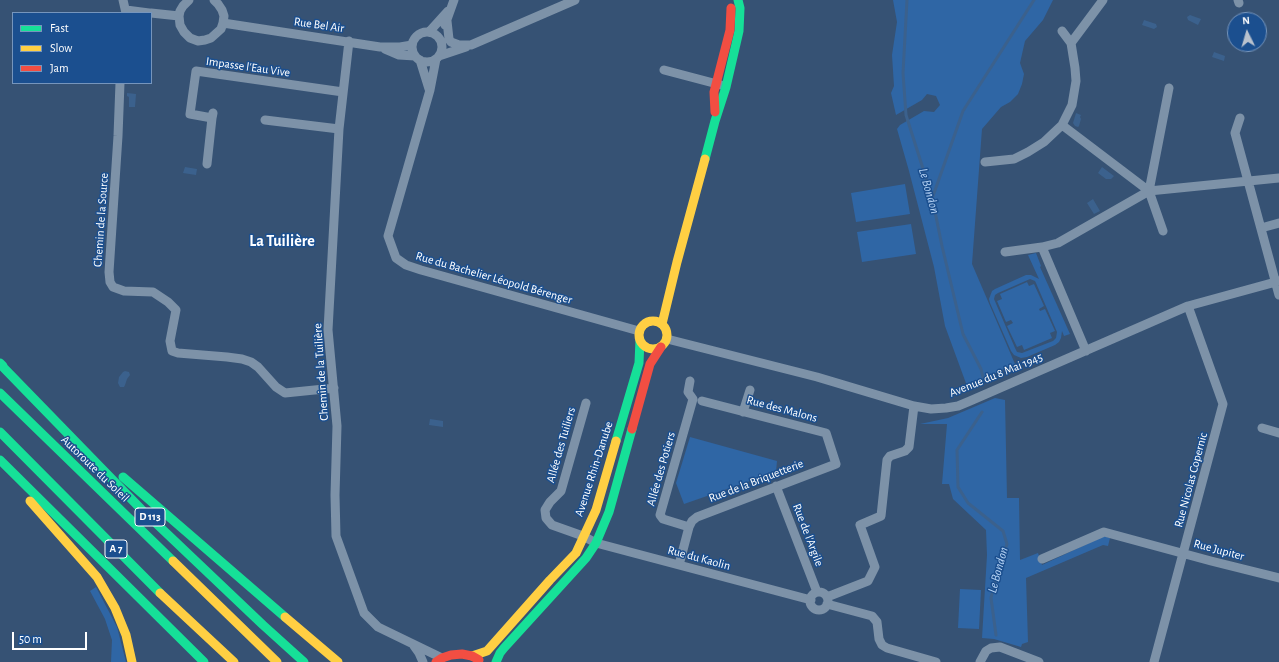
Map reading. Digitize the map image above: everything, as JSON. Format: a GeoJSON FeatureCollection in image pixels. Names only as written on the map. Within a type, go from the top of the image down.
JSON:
{"type":"FeatureCollection","features":[{"type":"Feature","properties":{"kind":"main road"},"geometry":{"type":"LineString","coordinates":[[715,121],[714,92],[730,30],[732,0]]}},
{"type":"Feature","properties":{"kind":"main road"},"geometry":{"type":"LineString","coordinates":[[662,324],[715,121],[726,87],[739,31],[740,8],[738,0]]}},
{"type":"Feature","properties":{"kind":"main road"},"geometry":{"type":"LineString","coordinates":[[654,321],[662,324],[667,331],[667,339],[661,347],[653,349],[645,347],[640,335],[645,323],[654,321]]}},
{"type":"Feature","properties":{"kind":"main road","name":"Avenue Rhin-Danube"},"geometry":{"type":"LineString","coordinates":[[472,656],[487,651],[496,642],[576,552],[596,510],[639,363],[640,335]]}},
{"type":"Feature","properties":{"kind":"main road","name":"Avenue Rhin-Danube"},"geometry":{"type":"LineString","coordinates":[[496,662],[504,648],[586,558],[596,543],[609,512],[650,364],[661,347]]}},
{"type":"Feature","properties":{"kind":"main road","name":"D 113"},"geometry":{"type":"LineString","coordinates":[[1,364],[141,509],[257,620],[304,662]]}},
{"type":"Feature","properties":{"kind":"main road","name":"Autoroute du Soleil"},"geometry":{"type":"LineString","coordinates":[[0,393],[277,662]]}},
{"type":"Feature","properties":{"kind":"main road"},"geometry":{"type":"LineString","coordinates":[[35,398],[136,489],[338,662]]}},
{"type":"Feature","properties":{"kind":"main road","name":"A 7"},"geometry":{"type":"LineString","coordinates":[[0,432],[143,577],[234,662]]}},
{"type":"Feature","properties":{"kind":"main road"},"geometry":{"type":"LineString","coordinates":[[0,460],[204,662]]}},
{"type":"Feature","properties":{"kind":"main road"},"geometry":{"type":"LineString","coordinates":[[0,468],[97,577],[115,608],[126,635],[132,662]]}},
{"type":"Feature","properties":{"kind":"main road"},"geometry":{"type":"LineString","coordinates":[[439,660],[452,655],[462,654],[472,656],[482,662]]}},
{"type":"Feature","properties":{"kind":"street"},"geometry":{"type":"LineString","coordinates":[[123,0],[126,11],[138,12]]}},
{"type":"Feature","properties":{"kind":"street"},"geometry":{"type":"LineString","coordinates":[[189,0],[183,6],[179,16],[180,25],[190,38],[198,40],[211,38],[221,30],[224,16],[222,10],[214,0]]}},
{"type":"Feature","properties":{"kind":"street"},"geometry":{"type":"LineString","coordinates":[[380,47],[399,55],[418,58],[428,62],[575,0]]}},
{"type":"Feature","properties":{"kind":"street"},"geometry":{"type":"LineString","coordinates":[[1071,43],[1103,0]]}},
{"type":"Feature","properties":{"kind":"street"},"geometry":{"type":"LineString","coordinates":[[438,58],[442,48],[441,40],[444,25],[453,4]]}},
{"type":"Feature","properties":{"kind":"street"},"geometry":{"type":"LineString","coordinates":[[429,32],[453,4]]}},
{"type":"Feature","properties":{"kind":"street"},"geometry":{"type":"LineString","coordinates":[[152,13],[179,16]]}},
{"type":"Feature","properties":{"kind":"street"},"geometry":{"type":"LineString","coordinates":[[447,21],[451,42],[459,45],[471,45]]}},
{"type":"Feature","properties":{"kind":"street","name":"Rue Bel Air"},"geometry":{"type":"LineString","coordinates":[[223,23],[380,47],[400,47],[412,45]]}},
{"type":"Feature","properties":{"kind":"street"},"geometry":{"type":"LineString","coordinates":[[985,162],[1014,159],[1044,142],[1062,125],[1072,105],[1076,82],[1071,43],[1062,31]]}},
{"type":"Feature","properties":{"kind":"street"},"geometry":{"type":"LineString","coordinates":[[430,90],[418,58],[413,53],[412,45],[416,37],[420,34],[429,32],[434,33],[441,40]]}},
{"type":"Feature","properties":{"kind":"street","name":"Chemin de la Tuilière"},"geometry":{"type":"LineString","coordinates":[[349,42],[339,130],[328,330],[337,426],[335,495],[336,536],[364,613],[378,627],[439,660]]}},
{"type":"Feature","properties":{"kind":"street","name":"Rue du Bachelier Léopold Bérenger"},"geometry":{"type":"LineString","coordinates":[[438,58],[388,236],[396,258],[406,265],[420,270],[640,335]]}},
{"type":"Feature","properties":{"kind":"street"},"geometry":{"type":"LineString","coordinates":[[664,70],[726,87]]}},
{"type":"Feature","properties":{"kind":"street","name":"Impasse l'Eau Vive"},"geometry":{"type":"LineString","coordinates":[[206,164],[213,116],[190,114],[196,72],[343,92]]}},
{"type":"Feature","properties":{"kind":"street","name":"Chemin de la Source"},"geometry":{"type":"LineString","coordinates":[[120,84],[109,272],[110,282],[113,287],[124,291],[153,292],[168,302],[176,310],[170,341],[172,350],[178,353],[228,357],[251,362],[258,367],[276,387],[285,393],[334,388]]}},
{"type":"Feature","properties":{"kind":"street"},"geometry":{"type":"LineString","coordinates":[[1163,231],[1149,191],[1169,88]]}},
{"type":"Feature","properties":{"kind":"street"},"geometry":{"type":"LineString","coordinates":[[1240,118],[1235,133],[1277,282],[1279,295]]}},
{"type":"Feature","properties":{"kind":"street"},"geometry":{"type":"LineString","coordinates":[[265,120],[339,130]]}},
{"type":"Feature","properties":{"kind":"street"},"geometry":{"type":"LineString","coordinates":[[1062,125],[1149,191]]}},
{"type":"Feature","properties":{"kind":"street"},"geometry":{"type":"LineString","coordinates":[[1005,252],[1042,247],[1058,243],[1149,191],[1279,178]]}},
{"type":"Feature","properties":{"kind":"street"},"geometry":{"type":"LineString","coordinates":[[1261,228],[1279,223]]}},
{"type":"Feature","properties":{"kind":"street"},"geometry":{"type":"LineString","coordinates":[[1042,247],[1086,351]]}},
{"type":"Feature","properties":{"kind":"street","name":"Avenue du 8 Mai 1945"},"geometry":{"type":"LineString","coordinates":[[667,339],[817,377],[914,406],[931,409],[946,408],[958,406],[970,401],[1188,306],[1277,282]]}},
{"type":"Feature","properties":{"kind":"street","name":"Rue Nicolas Copernic"},"geometry":{"type":"LineString","coordinates":[[1154,662],[1223,404],[1188,306]]}},
{"type":"Feature","properties":{"kind":"street"},"geometry":{"type":"LineString","coordinates":[[690,381],[688,392],[697,400]]}},
{"type":"Feature","properties":{"kind":"street"},"geometry":{"type":"LineString","coordinates":[[743,412],[750,390]]}},
{"type":"Feature","properties":{"kind":"street","name":"Rue des Malons"},"geometry":{"type":"LineString","coordinates":[[697,400],[826,433],[836,464]]}},
{"type":"Feature","properties":{"kind":"street","name":"Allée des Potiers"},"geometry":{"type":"LineString","coordinates":[[689,527],[663,519],[660,515],[697,400]]}},
{"type":"Feature","properties":{"kind":"street","name":"Allée des Tuiliers"},"geometry":{"type":"LineString","coordinates":[[583,536],[552,525],[546,518],[545,510],[561,490],[586,403]]}},
{"type":"Feature","properties":{"kind":"street"},"geometry":{"type":"LineString","coordinates":[[914,406],[909,447],[904,451],[890,456],[887,460],[881,516],[860,525],[875,567],[868,581],[827,601],[823,608],[814,608],[811,600],[817,592],[821,592],[827,601],[872,616],[877,622],[879,639],[882,645],[889,650],[936,662]]}},
{"type":"Feature","properties":{"kind":"street"},"geometry":{"type":"LineString","coordinates":[[1262,428],[1279,433]]}},
{"type":"Feature","properties":{"kind":"street","name":"Rue de la Briquetterie"},"geometry":{"type":"LineString","coordinates":[[689,527],[692,520],[697,517],[836,464]]}},
{"type":"Feature","properties":{"kind":"street","name":"Rue de l'Argile"},"geometry":{"type":"LineString","coordinates":[[776,486],[817,592]]}},
{"type":"Feature","properties":{"kind":"street"},"geometry":{"type":"LineString","coordinates":[[679,565],[689,527]]}},
{"type":"Feature","properties":{"kind":"street","name":"Rue Jupiter"},"geometry":{"type":"LineString","coordinates":[[1042,559],[1104,532],[1279,578]]}},
{"type":"Feature","properties":{"kind":"street","name":"Rue du Kaolin"},"geometry":{"type":"LineString","coordinates":[[583,536],[596,543],[811,600]]}},
{"type":"Feature","properties":{"kind":"street"},"geometry":{"type":"LineString","coordinates":[[413,645],[423,662]]}},
{"type":"Feature","properties":{"kind":"street"},"geometry":{"type":"LineString","coordinates":[[980,662],[986,651],[996,648],[1039,662]]}},
{"type":"Feature","properties":{"kind":"street"},"geometry":{"type":"LineString","coordinates":[[898,662],[901,653]]}},
{"type":"Feature","properties":{"kind":"shaded area"},"geometry":{"type":"Polygon","coordinates":[[[893,0],[1053,0],[1043,20],[1025,41],[1020,63],[1024,74],[1018,94],[1010,102],[1001,107],[982,129],[972,264],[1015,364],[967,386],[945,326],[934,267],[897,129],[900,125],[924,111],[934,112],[940,105],[936,96],[927,94],[922,100],[896,115],[891,93],[894,86],[892,55],[897,22],[893,0]]]}},
{"type":"Feature","properties":{"kind":"shaded area"},"geometry":{"type":"Polygon","coordinates":[[[1190,15],[1201,19],[1198,25],[1188,20],[1187,17],[1190,15]]]}},
{"type":"Feature","properties":{"kind":"shaded area"},"geometry":{"type":"Polygon","coordinates":[[[1144,20],[1156,24],[1157,27],[1154,29],[1142,25],[1144,20]]]}},
{"type":"Feature","properties":{"kind":"shaded area"},"geometry":{"type":"Polygon","coordinates":[[[1214,52],[1225,56],[1224,61],[1212,57],[1214,52]]]}},
{"type":"Feature","properties":{"kind":"shaded area"},"geometry":{"type":"Polygon","coordinates":[[[127,93],[136,94],[135,107],[129,107],[129,97],[127,96],[127,93]]]}},
{"type":"Feature","properties":{"kind":"shaded area"},"geometry":{"type":"Polygon","coordinates":[[[1076,113],[1081,115],[1078,127],[1073,123],[1076,113]]]}},
{"type":"Feature","properties":{"kind":"shaded area"},"geometry":{"type":"Polygon","coordinates":[[[185,167],[197,169],[196,175],[183,173],[185,167]]]}},
{"type":"Feature","properties":{"kind":"shaded area"},"geometry":{"type":"Polygon","coordinates":[[[1102,167],[1114,176],[1111,179],[1106,179],[1098,173],[1102,167]]]}},
{"type":"Feature","properties":{"kind":"shaded area"},"geometry":{"type":"Polygon","coordinates":[[[905,184],[910,214],[856,222],[851,193],[905,184]]]}},
{"type":"Feature","properties":{"kind":"shaded area"},"geometry":{"type":"Polygon","coordinates":[[[1093,199],[1100,211],[1094,214],[1087,203],[1093,199]]]}},
{"type":"Feature","properties":{"kind":"shaded area"},"geometry":{"type":"Polygon","coordinates":[[[911,224],[916,254],[862,262],[857,232],[911,224]]]}},
{"type":"Feature","properties":{"kind":"shaded area"},"geometry":{"type":"Polygon","coordinates":[[[1036,253],[1041,266],[1040,267],[1070,334],[1064,336],[1062,331],[1059,342],[1055,345],[1027,357],[1021,358],[1014,355],[1011,351],[989,299],[992,291],[995,289],[1026,275],[1031,275],[1039,279],[1028,255],[1036,253]],[[1030,279],[995,295],[994,299],[1017,352],[1022,353],[1053,341],[1056,338],[1057,332],[1035,281],[1030,279]]]}},
{"type":"Feature","properties":{"kind":"shaded area"},"geometry":{"type":"Polygon","coordinates":[[[1027,282],[1029,286],[1034,284],[1044,306],[1039,309],[1040,311],[1045,309],[1055,331],[1050,333],[1052,338],[1024,350],[1022,345],[1017,347],[1007,326],[1013,323],[1011,320],[1006,322],[997,301],[1002,299],[1000,294],[1027,282]]]}},
{"type":"Feature","properties":{"kind":"shaded area"},"geometry":{"type":"Polygon","coordinates":[[[125,371],[129,372],[130,375],[124,387],[120,387],[118,383],[119,377],[125,371]]]}},
{"type":"Feature","properties":{"kind":"shaded area"},"geometry":{"type":"Polygon","coordinates":[[[995,398],[1005,400],[1007,498],[1019,498],[1020,560],[1038,553],[1042,565],[1104,536],[1110,538],[1108,546],[1103,545],[1026,578],[1028,642],[1022,644],[1021,647],[994,639],[982,638],[987,555],[986,530],[953,499],[949,484],[942,484],[947,424],[920,424],[948,418],[995,398]]]}},
{"type":"Feature","properties":{"kind":"shaded area"},"geometry":{"type":"Polygon","coordinates":[[[430,419],[443,421],[443,427],[429,425],[430,419]]]}},
{"type":"Feature","properties":{"kind":"shaded area"},"geometry":{"type":"Polygon","coordinates":[[[690,437],[777,461],[776,472],[684,504],[676,483],[690,437]]]}},
{"type":"Feature","properties":{"kind":"shaded area"},"geometry":{"type":"Polygon","coordinates":[[[96,587],[117,627],[126,662],[111,662],[112,640],[105,619],[90,591],[96,587]]]}},
{"type":"Feature","properties":{"kind":"shaded area"},"geometry":{"type":"Polygon","coordinates":[[[960,589],[981,590],[979,629],[958,628],[960,589]]]}},
{"type":"Feature","properties":{"kind":"waterway","name":"Le Bondon"},"geometry":{"type":"LineString","coordinates":[[907,0],[903,73],[906,115],[932,197],[963,334],[981,369],[983,377]]}},
{"type":"Feature","properties":{"kind":"waterway"},"geometry":{"type":"LineString","coordinates":[[933,196],[963,111],[1034,0]]}},
{"type":"Feature","properties":{"kind":"waterway","name":"Le Bondon"},"geometry":{"type":"LineString","coordinates":[[982,412],[957,450],[958,487],[968,503],[1003,531],[1007,544],[991,598],[996,635]]}},
{"type":"Feature","properties":{"kind":"traffic: fast"},"geometry":{"type":"LineString","coordinates":[[705,159],[726,87],[739,31],[740,8],[738,0]]}},
{"type":"Feature","properties":{"kind":"traffic: fast"},"geometry":{"type":"LineString","coordinates":[[616,441],[639,363],[640,340]]}},
{"type":"Feature","properties":{"kind":"traffic: fast"},"geometry":{"type":"LineString","coordinates":[[0,363],[3,366]]}},
{"type":"Feature","properties":{"kind":"traffic: fast"},"geometry":{"type":"LineString","coordinates":[[0,364],[141,509],[304,662]]}},
{"type":"Feature","properties":{"kind":"traffic: fast"},"geometry":{"type":"LineString","coordinates":[[0,393],[173,561]]}},
{"type":"Feature","properties":{"kind":"traffic: fast"},"geometry":{"type":"LineString","coordinates":[[496,662],[504,648],[586,558],[596,543],[609,512],[632,429]]}},
{"type":"Feature","properties":{"kind":"traffic: fast"},"geometry":{"type":"LineString","coordinates":[[0,432],[160,593]]}},
{"type":"Feature","properties":{"kind":"traffic: fast"},"geometry":{"type":"LineString","coordinates":[[0,460],[204,662]]}},
{"type":"Feature","properties":{"kind":"traffic: fast"},"geometry":{"type":"LineString","coordinates":[[123,477],[285,617]]}},
{"type":"Feature","properties":{"kind":"traffic: slow"},"geometry":{"type":"LineString","coordinates":[[662,324],[705,159]]}},
{"type":"Feature","properties":{"kind":"traffic: slow"},"geometry":{"type":"LineString","coordinates":[[653,321],[663,325],[667,335],[663,345],[653,349],[643,345],[639,335],[643,325],[653,321]]}},
{"type":"Feature","properties":{"kind":"traffic: slow"},"geometry":{"type":"LineString","coordinates":[[472,656],[487,651],[576,553],[596,510],[616,441]]}},
{"type":"Feature","properties":{"kind":"traffic: slow"},"geometry":{"type":"LineString","coordinates":[[30,501],[97,577],[115,608],[126,635],[132,662]]}},
{"type":"Feature","properties":{"kind":"traffic: slow"},"geometry":{"type":"LineString","coordinates":[[173,561],[277,662]]}},
{"type":"Feature","properties":{"kind":"traffic: slow"},"geometry":{"type":"LineString","coordinates":[[160,593],[234,662]]}},
{"type":"Feature","properties":{"kind":"traffic: slow"},"geometry":{"type":"LineString","coordinates":[[285,617],[338,662]]}},
{"type":"Feature","properties":{"kind":"traffic: jam"},"geometry":{"type":"LineString","coordinates":[[715,112],[714,92],[730,30],[731,8]]}},
{"type":"Feature","properties":{"kind":"traffic: jam"},"geometry":{"type":"LineString","coordinates":[[632,429],[650,364],[661,347]]}},
{"type":"Feature","properties":{"kind":"traffic: jam"},"geometry":{"type":"LineString","coordinates":[[436,662],[451,655],[462,654],[472,656],[479,660]]}},
{"type":"Feature","properties":{"kind":"district","name":"La Tuilière"},"geometry":{"type":"Point","coordinates":[282,241]}}]}
